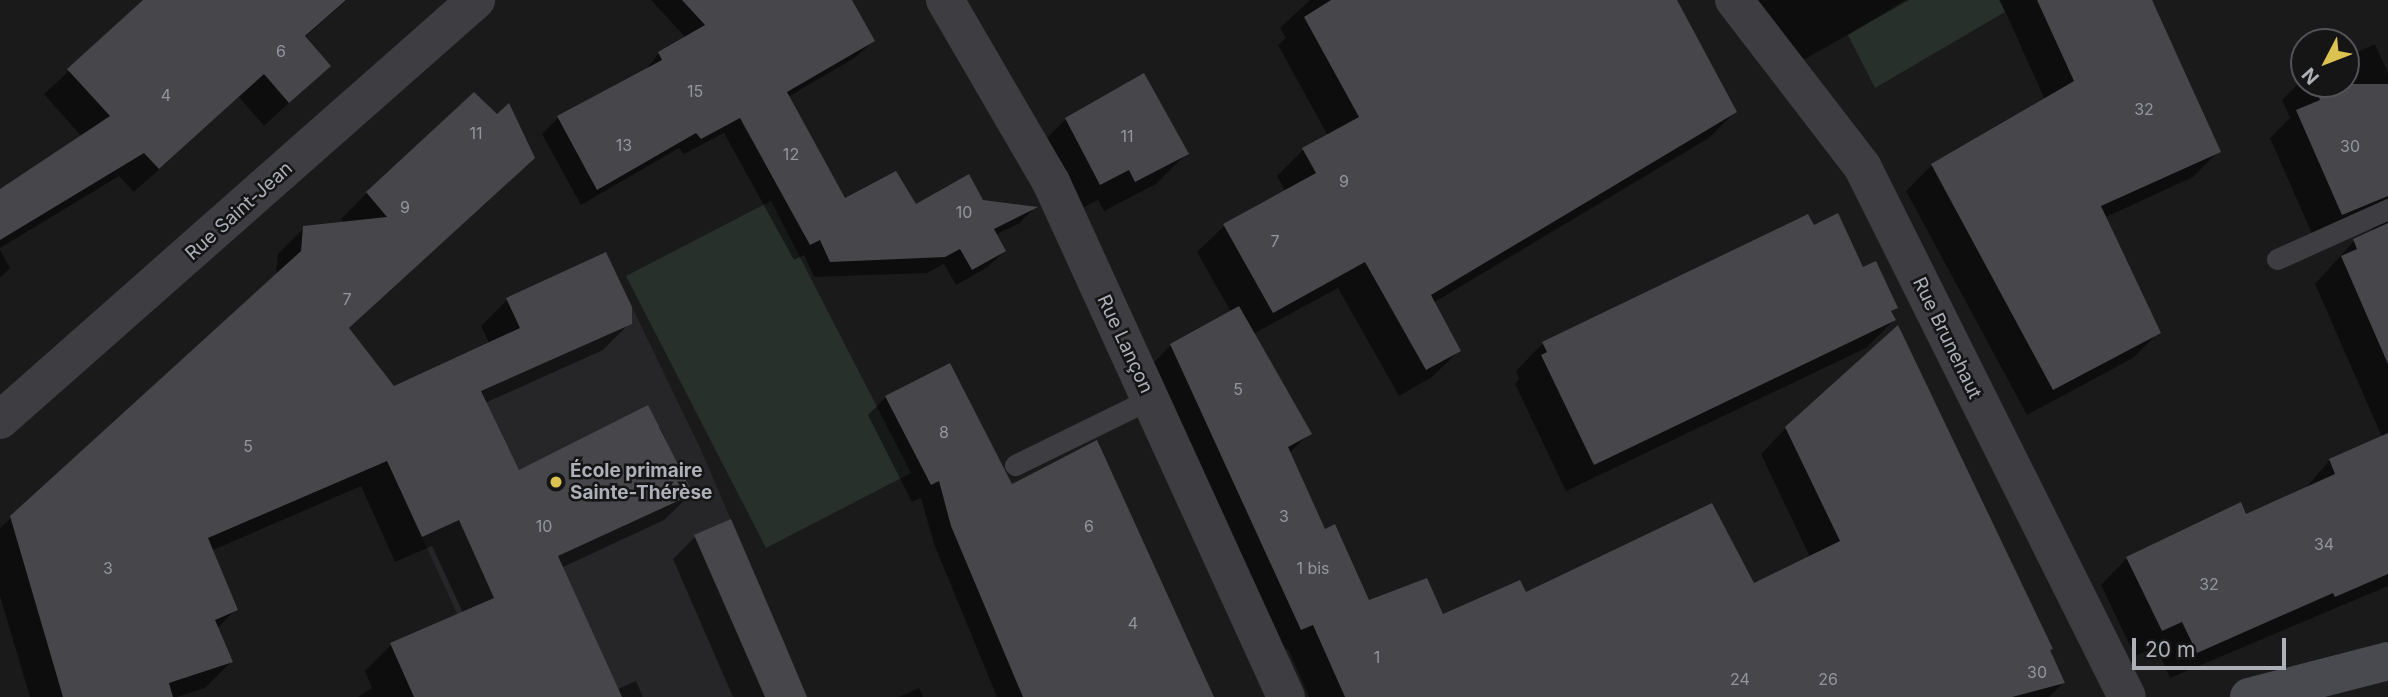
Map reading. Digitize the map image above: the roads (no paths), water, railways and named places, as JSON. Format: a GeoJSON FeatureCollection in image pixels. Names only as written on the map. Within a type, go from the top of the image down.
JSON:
{"type":"FeatureCollection","features":[{"type":"Feature","properties":{"kind":"main road"},"geometry":{"type":"LineString","coordinates":[[2249,697],[2388,661]]}},
{"type":"Feature","properties":{"kind":"street","name":"Rue Lançon"},"geometry":{"type":"LineString","coordinates":[[945,0],[1051,182],[1286,697]]}},
{"type":"Feature","properties":{"kind":"street","name":"Rue Brunehaut"},"geometry":{"type":"LineString","coordinates":[[1734,0],[1862,166],[2127,697]]}},
{"type":"Feature","properties":{"kind":"street","name":"Rue Saint-Jean"},"geometry":{"type":"LineString","coordinates":[[0,420],[474,1]]}},
{"type":"Feature","properties":{"kind":"lane"},"geometry":{"type":"LineString","coordinates":[[2277,259],[2388,209]]}},
{"type":"Feature","properties":{"kind":"lane"},"geometry":{"type":"LineString","coordinates":[[1015,465],[1150,399]]}},
{"type":"Feature","properties":{"kind":"place","name":"École primaire Sainte-Thérèse"},"geometry":{"type":"Point","coordinates":[556,482]}}]}
